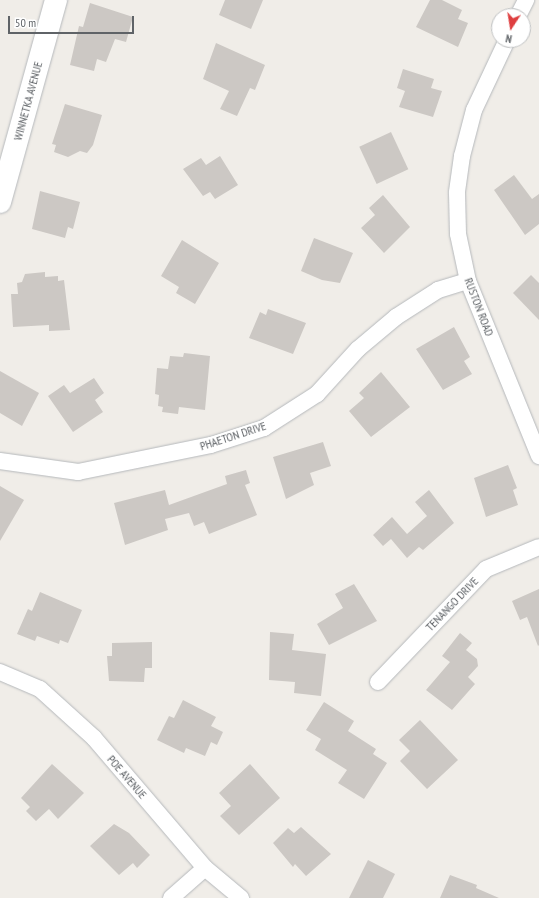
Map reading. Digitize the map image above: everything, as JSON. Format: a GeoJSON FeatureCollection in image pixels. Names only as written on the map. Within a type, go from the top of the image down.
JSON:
{"type":"FeatureCollection","features":[{"type":"Feature","properties":{"kind":"main road","name":"WINNETKA AVENUE"},"geometry":{"type":"LineString","coordinates":[[0,202],[56,0]]}},
{"type":"Feature","properties":{"kind":"street","name":"RUSTON ROAD"},"geometry":{"type":"LineString","coordinates":[[503,48],[474,110],[462,156],[457,193],[458,234],[468,281],[539,456]]}},
{"type":"Feature","properties":{"kind":"street","name":"PHAETON DRIVE"},"geometry":{"type":"LineString","coordinates":[[0,461],[78,472],[211,445],[264,428],[317,394],[358,349],[396,317],[438,290],[468,281]]}},
{"type":"Feature","properties":{"kind":"street","name":"TENANGO DRIVE"},"geometry":{"type":"LineString","coordinates":[[378,682],[486,569],[539,547]]}},
{"type":"Feature","properties":{"kind":"street","name":"POE AVENUE"},"geometry":{"type":"LineString","coordinates":[[0,672],[40,689],[94,738],[205,868],[241,898]]}},
{"type":"Feature","properties":{"kind":"street"},"geometry":{"type":"LineString","coordinates":[[171,898],[205,868]]}},
{"type":"Feature","properties":{"kind":"building"},"geometry":{"type":"Polygon","coordinates":[[[225,0],[263,0],[251,29],[219,15],[225,0]]]}},
{"type":"Feature","properties":{"kind":"building"},"geometry":{"type":"Polygon","coordinates":[[[430,0],[442,0],[462,10],[458,19],[468,23],[458,47],[416,27],[430,0]]]}},
{"type":"Feature","properties":{"kind":"building"},"geometry":{"type":"Polygon","coordinates":[[[90,3],[133,17],[126,42],[115,39],[106,62],[97,59],[94,71],[70,65],[79,26],[83,27],[90,3]]]}},
{"type":"Feature","properties":{"kind":"building"},"geometry":{"type":"Polygon","coordinates":[[[216,43],[265,65],[255,90],[250,88],[237,116],[220,109],[229,91],[203,79],[216,43]]]}},
{"type":"Feature","properties":{"kind":"building"},"geometry":{"type":"Polygon","coordinates":[[[403,69],[434,79],[431,88],[442,91],[433,117],[399,107],[405,91],[397,88],[403,69]]]}},
{"type":"Feature","properties":{"kind":"building"},"geometry":{"type":"Polygon","coordinates":[[[65,104],[102,115],[93,145],[87,153],[80,151],[68,157],[54,152],[56,145],[52,144],[65,104]]]}},
{"type":"Feature","properties":{"kind":"building"},"geometry":{"type":"Polygon","coordinates":[[[391,132],[408,169],[377,184],[359,147],[391,132]]]}},
{"type":"Feature","properties":{"kind":"building"},"geometry":{"type":"Polygon","coordinates":[[[220,156],[238,185],[215,199],[210,192],[203,196],[183,169],[201,158],[206,165],[220,156]]]}},
{"type":"Feature","properties":{"kind":"building"},"geometry":{"type":"Polygon","coordinates":[[[514,175],[532,199],[539,194],[539,224],[525,235],[494,190],[514,175]]]}},
{"type":"Feature","properties":{"kind":"building"},"geometry":{"type":"Polygon","coordinates":[[[40,191],[80,202],[73,229],[68,227],[65,238],[32,229],[40,191]]]}},
{"type":"Feature","properties":{"kind":"building"},"geometry":{"type":"Polygon","coordinates":[[[383,195],[410,227],[384,253],[361,228],[375,215],[369,208],[383,195]]]}},
{"type":"Feature","properties":{"kind":"building"},"geometry":{"type":"Polygon","coordinates":[[[314,238],[353,253],[340,283],[322,280],[301,271],[314,238]]]}},
{"type":"Feature","properties":{"kind":"building"},"geometry":{"type":"Polygon","coordinates":[[[182,240],[219,263],[195,304],[176,293],[179,287],[161,276],[182,240]]]}},
{"type":"Feature","properties":{"kind":"building"},"geometry":{"type":"Polygon","coordinates":[[[45,272],[45,277],[58,276],[58,281],[64,280],[70,330],[49,331],[49,325],[13,327],[11,294],[18,294],[17,283],[22,282],[25,274],[45,272]]]}},
{"type":"Feature","properties":{"kind":"building"},"geometry":{"type":"Polygon","coordinates":[[[531,275],[539,283],[539,320],[513,293],[531,275]]]}},
{"type":"Feature","properties":{"kind":"building"},"geometry":{"type":"Polygon","coordinates":[[[268,309],[306,323],[293,354],[249,338],[260,312],[266,315],[268,309]]]}},
{"type":"Feature","properties":{"kind":"building"},"geometry":{"type":"Polygon","coordinates":[[[454,327],[470,357],[464,361],[472,374],[443,390],[416,349],[454,327]]]}},
{"type":"Feature","properties":{"kind":"building"},"geometry":{"type":"Polygon","coordinates":[[[184,353],[210,356],[205,410],[179,407],[178,414],[162,412],[163,407],[158,406],[159,395],[155,394],[157,368],[168,369],[170,356],[183,357],[184,353]]]}},
{"type":"Feature","properties":{"kind":"building"},"geometry":{"type":"Polygon","coordinates":[[[0,371],[39,393],[22,426],[0,413],[0,371]]]}},
{"type":"Feature","properties":{"kind":"building"},"geometry":{"type":"Polygon","coordinates":[[[381,372],[410,407],[371,437],[349,411],[364,398],[359,393],[381,372]]]}},
{"type":"Feature","properties":{"kind":"building"},"geometry":{"type":"Polygon","coordinates":[[[94,378],[104,393],[95,400],[103,412],[73,432],[48,396],[64,385],[70,393],[94,378]]]}},
{"type":"Feature","properties":{"kind":"building"},"geometry":{"type":"Polygon","coordinates":[[[323,442],[331,466],[310,473],[314,485],[286,499],[273,457],[323,442]]]}},
{"type":"Feature","properties":{"kind":"building"},"geometry":{"type":"Polygon","coordinates":[[[508,465],[517,488],[513,490],[518,505],[486,517],[474,478],[508,465]]]}},
{"type":"Feature","properties":{"kind":"building"},"geometry":{"type":"Polygon","coordinates":[[[246,470],[250,483],[245,485],[257,515],[209,534],[204,522],[194,526],[189,513],[165,519],[168,530],[125,545],[114,503],[165,490],[169,505],[227,484],[225,476],[246,470]]]}},
{"type":"Feature","properties":{"kind":"building"},"geometry":{"type":"Polygon","coordinates":[[[0,486],[24,500],[0,541],[0,486]]]}},
{"type":"Feature","properties":{"kind":"building"},"geometry":{"type":"Polygon","coordinates":[[[429,490],[454,523],[423,550],[419,547],[407,558],[391,539],[383,546],[373,535],[392,517],[407,534],[427,516],[415,502],[429,490]]]}},
{"type":"Feature","properties":{"kind":"building"},"geometry":{"type":"Polygon","coordinates":[[[354,584],[377,621],[329,645],[317,624],[343,608],[335,594],[354,584]]]}},
{"type":"Feature","properties":{"kind":"building"},"geometry":{"type":"Polygon","coordinates":[[[539,589],[538,646],[527,617],[520,620],[512,601],[539,589]]]}},
{"type":"Feature","properties":{"kind":"building"},"geometry":{"type":"Polygon","coordinates":[[[40,592],[82,610],[68,643],[60,640],[59,644],[37,636],[35,641],[17,634],[28,609],[32,611],[40,592]]]}},
{"type":"Feature","properties":{"kind":"building"},"geometry":{"type":"Polygon","coordinates":[[[270,632],[294,634],[292,650],[326,654],[321,696],[294,693],[295,682],[269,680],[270,632]]]}},
{"type":"Feature","properties":{"kind":"building"},"geometry":{"type":"Polygon","coordinates":[[[460,633],[472,643],[466,650],[477,659],[478,666],[468,677],[475,684],[452,710],[426,690],[450,662],[442,656],[460,633]]]}},
{"type":"Feature","properties":{"kind":"building"},"geometry":{"type":"Polygon","coordinates":[[[152,642],[152,668],[145,668],[144,682],[109,681],[107,656],[112,656],[112,643],[152,642]]]}},
{"type":"Feature","properties":{"kind":"building"},"geometry":{"type":"Polygon","coordinates":[[[183,700],[216,717],[211,726],[223,732],[217,745],[211,742],[205,756],[186,748],[184,753],[157,740],[169,716],[174,718],[183,700]]]}},
{"type":"Feature","properties":{"kind":"building"},"geometry":{"type":"Polygon","coordinates":[[[324,702],[354,721],[348,731],[376,749],[373,754],[387,763],[364,799],[338,783],[347,770],[315,750],[321,739],[306,730],[324,702]]]}},
{"type":"Feature","properties":{"kind":"building"},"geometry":{"type":"Polygon","coordinates":[[[420,720],[458,760],[427,789],[400,761],[410,751],[399,740],[420,720]]]}},
{"type":"Feature","properties":{"kind":"building"},"geometry":{"type":"Polygon","coordinates":[[[52,764],[84,793],[58,819],[49,809],[36,821],[26,811],[30,807],[21,798],[52,764]]]}},
{"type":"Feature","properties":{"kind":"building"},"geometry":{"type":"Polygon","coordinates":[[[250,764],[280,798],[239,835],[220,816],[231,806],[219,793],[250,764]]]}},
{"type":"Feature","properties":{"kind":"building"},"geometry":{"type":"Polygon","coordinates":[[[114,824],[129,833],[150,855],[137,868],[133,863],[119,875],[90,846],[114,824]]]}},
{"type":"Feature","properties":{"kind":"building"},"geometry":{"type":"Polygon","coordinates":[[[301,827],[331,854],[306,876],[295,864],[293,867],[273,843],[288,828],[294,833],[301,827]]]}},
{"type":"Feature","properties":{"kind":"building"},"geometry":{"type":"Polygon","coordinates":[[[368,860],[395,874],[383,898],[349,898],[368,860]]]}},
{"type":"Feature","properties":{"kind":"building"},"geometry":{"type":"Polygon","coordinates":[[[450,875],[477,885],[476,888],[499,898],[440,898],[450,875]]]}}]}
